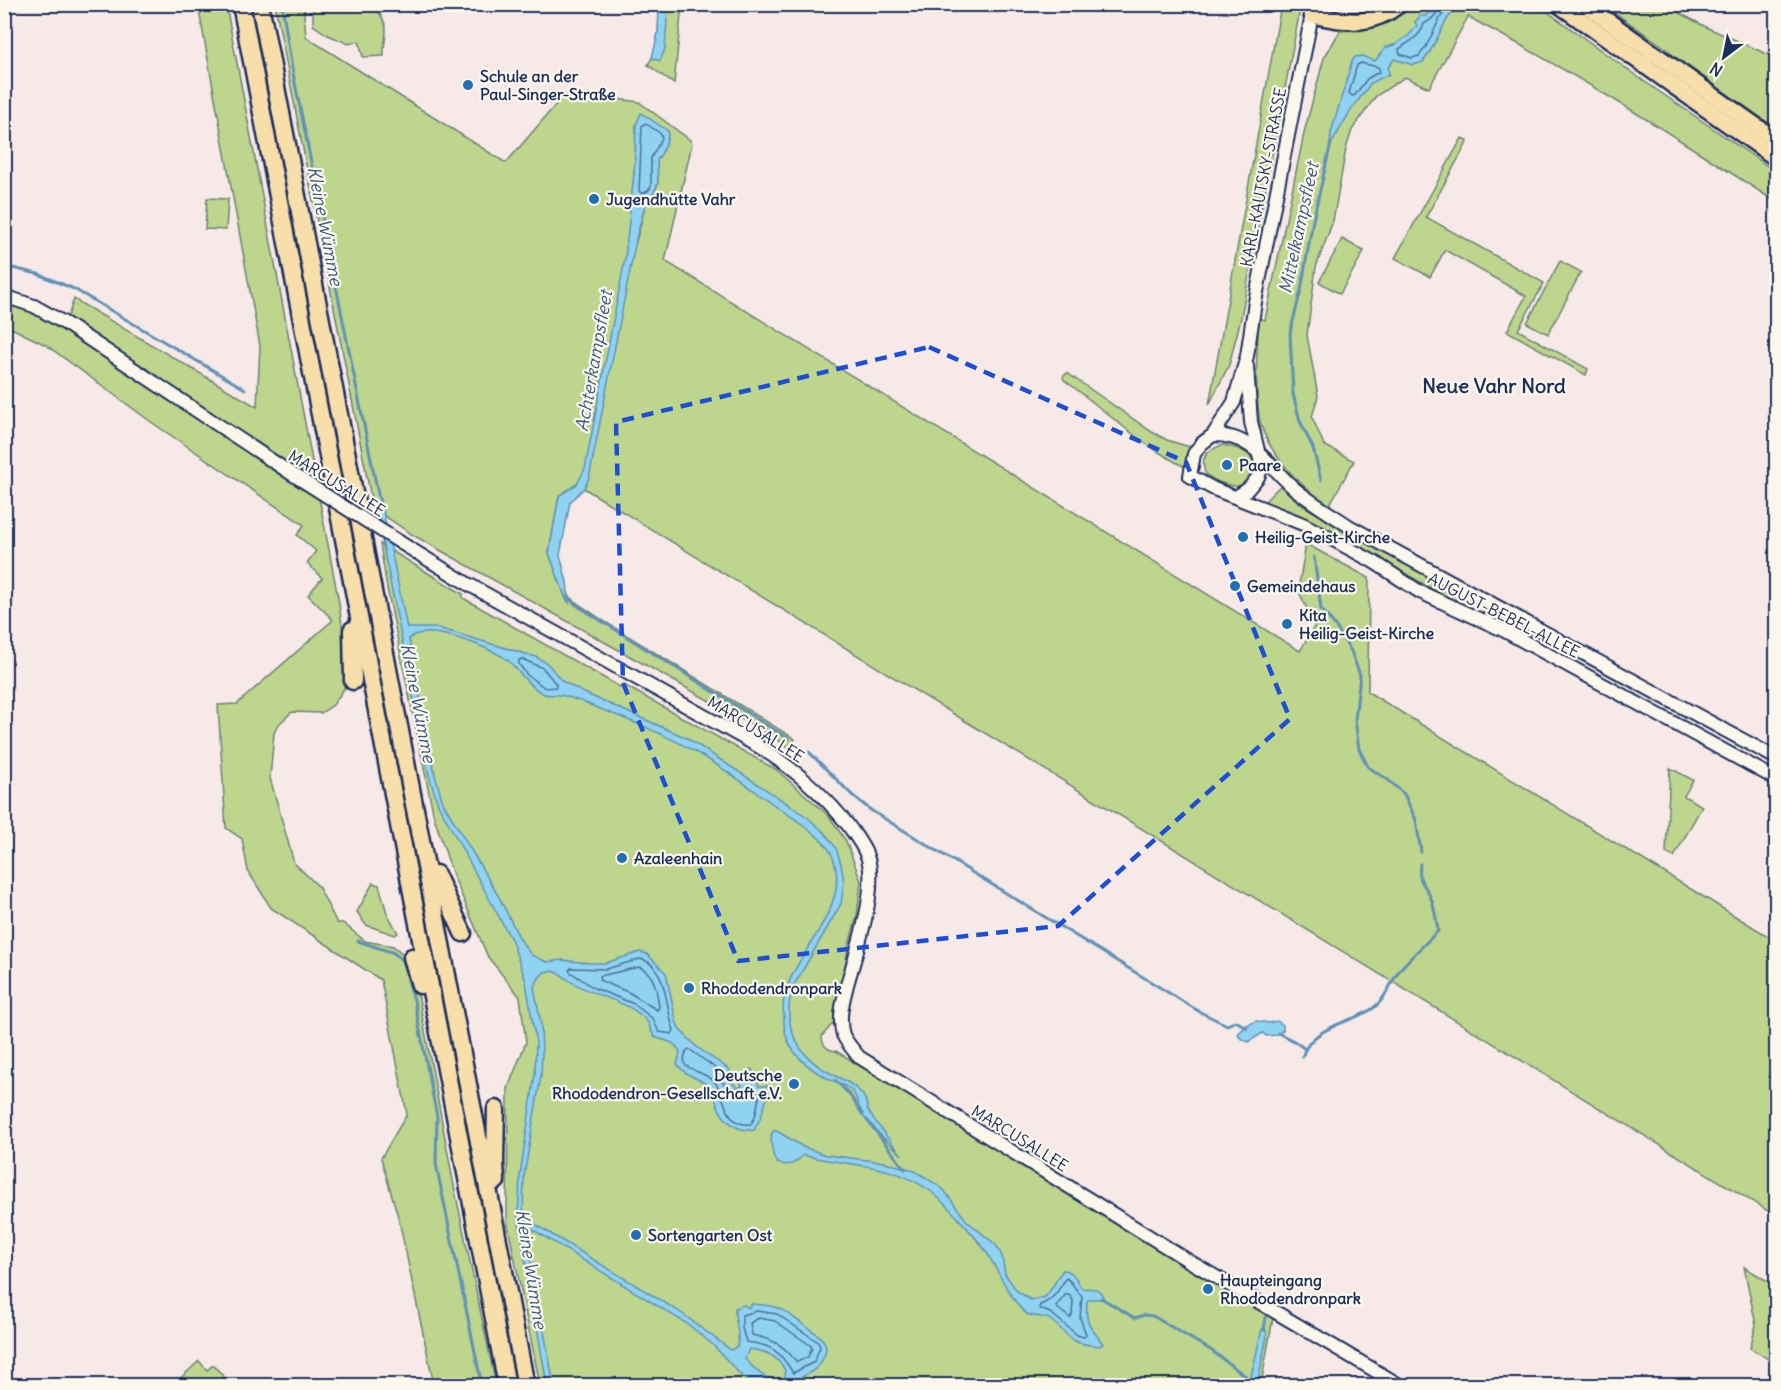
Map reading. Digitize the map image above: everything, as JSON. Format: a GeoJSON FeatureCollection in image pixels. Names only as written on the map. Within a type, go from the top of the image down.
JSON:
{"type":"FeatureCollection","features":[{"type":"Feature","properties":{"kind":"highway"},"geometry":{"type":"LineString","coordinates":[[241,4],[507,1386]]}},
{"type":"Feature","properties":{"kind":"highway"},"geometry":{"type":"LineString","coordinates":[[260,4],[526,1386]]}},
{"type":"Feature","properties":{"kind":"highway"},"geometry":{"type":"LineString","coordinates":[[344,543],[353,640],[353,681]]}},
{"type":"Feature","properties":{"kind":"highway"},"geometry":{"type":"LineString","coordinates":[[418,825],[442,890],[463,933]]}},
{"type":"Feature","properties":{"kind":"highway"},"geometry":{"type":"LineString","coordinates":[[412,957],[424,1000],[442,1047]]}},
{"type":"Feature","properties":{"kind":"highway"},"geometry":{"type":"LineString","coordinates":[[496,1109],[495,1161],[506,1278]]}},
{"type":"Feature","properties":{"kind":"main road"},"geometry":{"type":"LineString","coordinates":[[1313,10],[1358,23],[1386,15],[1400,4]]}},
{"type":"Feature","properties":{"kind":"main road"},"geometry":{"type":"LineString","coordinates":[[1558,4],[1776,158]]}},
{"type":"Feature","properties":{"kind":"main road"},"geometry":{"type":"LineString","coordinates":[[1584,4],[1776,140]]}},
{"type":"Feature","properties":{"kind":"street","name":"KARL-KAUTSKY-STRASSE"},"geometry":{"type":"LineString","coordinates":[[1214,489],[1190,476],[1194,454],[1201,444],[1214,435],[1234,402],[1247,356],[1313,10]]}},
{"type":"Feature","properties":{"kind":"street","name":"MARCUSALLEE"},"geometry":{"type":"LineString","coordinates":[[4,296],[34,306],[66,324],[292,474],[468,584],[786,764],[813,786],[837,812],[858,838],[867,856],[870,870],[867,905],[841,1010],[843,1034],[859,1057],[1080,1195],[1401,1386]]}},
{"type":"Feature","properties":{"kind":"street","name":"KARL-KAUTSKY-STRASSE"},"geometry":{"type":"LineString","coordinates":[[1236,497],[1248,489],[1258,477],[1262,467],[1251,422],[1247,356]]}},
{"type":"Feature","properties":{"kind":"street","name":"AUGUST-BEBEL-ALLEE"},"geometry":{"type":"LineString","coordinates":[[1214,435],[1236,437],[1259,450],[1306,498],[1348,526],[1776,758]]}},
{"type":"Feature","properties":{"kind":"street","name":"AUGUST-BEBEL-ALLEE"},"geometry":{"type":"LineString","coordinates":[[1214,489],[1303,525],[1337,542],[1374,562],[1420,592],[1503,630],[1776,778]]}},
{"type":"Feature","properties":{"kind":"highlighted area"},"geometry":{"type":"Polygon","coordinates":[[[929,347],[1186,462],[1290,719],[1058,926],[738,961],[623,683],[616,422],[929,347]]]}},
{"type":"Feature","properties":{"kind":"green space"},"geometry":{"type":"Polygon","coordinates":[[[198,5],[226,5],[339,603],[346,656],[344,689],[333,705],[321,713],[292,712],[279,724],[274,733],[270,778],[294,863],[318,886],[337,923],[343,923],[365,941],[393,946],[408,958],[419,999],[454,1186],[496,1385],[434,1385],[399,1220],[381,1158],[407,1114],[381,980],[271,908],[248,871],[242,839],[226,828],[218,705],[237,704],[333,620],[308,595],[322,578],[307,563],[316,551],[297,535],[304,525],[154,424],[46,345],[5,325],[4,294],[67,319],[74,299],[257,407],[260,346],[198,5]]]}},
{"type":"Feature","properties":{"kind":"green space"},"geometry":{"type":"Polygon","coordinates":[[[275,5],[307,5],[304,13],[306,37],[506,163],[564,95],[588,95],[639,102],[690,140],[692,144],[665,261],[1300,651],[1315,625],[1298,590],[1306,544],[1369,578],[1368,692],[1776,941],[1776,1216],[577,484],[559,496],[549,553],[566,599],[569,602],[568,593],[573,600],[607,623],[795,739],[790,748],[413,535],[373,508],[275,5]],[[636,125],[628,238],[636,242],[647,198],[652,197],[658,183],[657,160],[665,147],[668,131],[636,125]]]}},
{"type":"Feature","properties":{"kind":"green space"},"geometry":{"type":"Polygon","coordinates":[[[313,5],[372,5],[382,17],[386,28],[384,56],[363,57],[359,41],[349,44],[328,35],[313,25],[313,5]]]}},
{"type":"Feature","properties":{"kind":"green space"},"geometry":{"type":"Polygon","coordinates":[[[659,5],[682,5],[674,84],[648,65],[656,44],[659,5]]]}},
{"type":"Feature","properties":{"kind":"green space"},"geometry":{"type":"Polygon","coordinates":[[[1281,5],[1301,5],[1240,322],[1229,365],[1209,405],[1281,5]]]}},
{"type":"Feature","properties":{"kind":"green space"},"geometry":{"type":"Polygon","coordinates":[[[1412,5],[1538,5],[1776,172],[1776,202],[1663,129],[1468,17],[1429,88],[1405,77],[1376,96],[1352,130],[1346,149],[1333,221],[1316,267],[1307,335],[1318,396],[1312,417],[1324,445],[1354,461],[1329,506],[1289,471],[1272,449],[1261,425],[1257,385],[1259,318],[1265,320],[1305,129],[1324,58],[1340,31],[1379,26],[1412,5]]]}},
{"type":"Feature","properties":{"kind":"green space"},"geometry":{"type":"Polygon","coordinates":[[[1604,5],[1665,5],[1706,27],[1776,58],[1776,132],[1688,70],[1667,49],[1604,5]]]}},
{"type":"Feature","properties":{"kind":"green space"},"geometry":{"type":"Polygon","coordinates":[[[1462,138],[1468,141],[1426,217],[1544,283],[1518,330],[1588,369],[1586,375],[1507,331],[1526,296],[1445,250],[1430,277],[1395,258],[1462,138]]]}},
{"type":"Feature","properties":{"kind":"green space"},"geometry":{"type":"Polygon","coordinates":[[[207,198],[228,199],[226,230],[205,229],[207,198]]]}},
{"type":"Feature","properties":{"kind":"green space"},"geometry":{"type":"Polygon","coordinates":[[[1342,239],[1364,251],[1340,294],[1319,282],[1342,239]]]}},
{"type":"Feature","properties":{"kind":"green space"},"geometry":{"type":"Polygon","coordinates":[[[1560,261],[1581,272],[1548,334],[1527,323],[1560,261]]]}},
{"type":"Feature","properties":{"kind":"green space"},"geometry":{"type":"Polygon","coordinates":[[[1067,373],[1152,432],[1167,440],[1193,448],[1187,468],[1154,449],[1064,380],[1063,377],[1067,373]]]}},
{"type":"Feature","properties":{"kind":"green space"},"geometry":{"type":"Polygon","coordinates":[[[1223,445],[1244,452],[1255,463],[1257,469],[1243,484],[1227,485],[1206,475],[1204,459],[1212,449],[1223,445]]]}},
{"type":"Feature","properties":{"kind":"green space"},"geometry":{"type":"Polygon","coordinates":[[[1280,486],[1303,506],[1457,592],[1460,595],[1459,598],[1453,601],[1375,556],[1309,522],[1263,503],[1280,486]]]}},
{"type":"Feature","properties":{"kind":"green space","name":"Rhododendronpark"},"geometry":{"type":"Polygon","coordinates":[[[380,544],[463,594],[463,598],[620,687],[622,684],[777,770],[829,816],[846,841],[861,881],[857,916],[848,949],[836,1020],[822,1036],[824,1044],[830,1050],[836,1051],[1273,1318],[1261,1385],[540,1385],[507,1221],[508,1088],[526,1042],[520,997],[488,957],[453,875],[434,817],[380,544]]]}},
{"type":"Feature","properties":{"kind":"green space"},"geometry":{"type":"Polygon","coordinates":[[[1670,768],[1693,780],[1684,796],[1702,806],[1674,857],[1666,853],[1670,768]]]}},
{"type":"Feature","properties":{"kind":"green space"},"geometry":{"type":"Polygon","coordinates":[[[373,883],[379,885],[387,913],[398,933],[395,935],[366,925],[357,912],[373,883]]]}},
{"type":"Feature","properties":{"kind":"green space"},"geometry":{"type":"Polygon","coordinates":[[[1744,1267],[1776,1286],[1776,1364],[1750,1348],[1756,1325],[1744,1267]]]}},
{"type":"Feature","properties":{"kind":"green space"},"geometry":{"type":"Polygon","coordinates":[[[199,1361],[207,1370],[213,1365],[232,1385],[173,1385],[199,1361]]]}},
{"type":"Feature","properties":{"kind":"water"},"geometry":{"type":"Polygon","coordinates":[[[659,5],[668,5],[665,49],[660,61],[652,58],[658,33],[659,5]]]}},
{"type":"Feature","properties":{"kind":"water"},"geometry":{"type":"Polygon","coordinates":[[[1435,5],[1458,5],[1446,21],[1423,62],[1413,65],[1394,59],[1388,68],[1389,74],[1371,83],[1351,110],[1330,146],[1331,133],[1352,61],[1355,57],[1362,56],[1375,61],[1385,48],[1409,35],[1417,26],[1415,22],[1420,16],[1426,16],[1435,5]]]}},
{"type":"Feature","properties":{"kind":"water"},"geometry":{"type":"Polygon","coordinates":[[[641,113],[668,131],[667,139],[664,150],[657,160],[658,183],[652,197],[647,198],[637,235],[589,478],[584,488],[570,502],[560,555],[567,582],[569,603],[549,553],[559,496],[577,484],[585,469],[625,259],[635,164],[636,125],[641,113]]]}},
{"type":"Feature","properties":{"kind":"water"},"geometry":{"type":"Polygon","coordinates":[[[380,506],[383,510],[407,628],[438,628],[536,657],[547,663],[562,681],[582,692],[687,738],[807,817],[825,833],[836,848],[844,882],[841,904],[793,987],[789,1014],[790,1026],[800,1048],[808,1057],[818,1066],[849,1083],[861,1093],[872,1116],[902,1155],[868,1122],[853,1092],[808,1066],[795,1052],[786,1035],[783,1008],[785,994],[791,977],[822,926],[836,890],[836,872],[831,853],[822,841],[801,823],[684,745],[566,696],[542,693],[531,686],[511,663],[486,648],[442,634],[417,634],[409,639],[435,775],[443,803],[531,955],[547,962],[562,960],[605,963],[640,952],[647,954],[666,973],[680,1030],[698,1048],[730,1070],[727,1078],[738,1088],[742,1086],[740,1079],[742,1073],[752,1069],[759,1086],[768,1086],[769,1092],[754,1130],[735,1126],[721,1113],[710,1087],[687,1074],[677,1064],[680,1053],[675,1045],[655,1037],[647,1021],[639,1013],[619,1002],[576,985],[557,972],[545,972],[534,987],[541,1024],[541,1076],[524,1176],[523,1217],[680,1312],[731,1350],[737,1346],[738,1341],[735,1308],[744,1305],[749,1308],[752,1304],[774,1307],[786,1312],[818,1335],[825,1344],[826,1350],[819,1365],[796,1381],[794,1385],[750,1385],[713,1345],[689,1325],[524,1224],[554,1385],[547,1385],[518,1218],[520,1176],[535,1074],[536,1043],[526,982],[512,941],[438,804],[429,776],[383,546],[378,510],[380,506]],[[749,1349],[745,1359],[753,1367],[769,1379],[780,1381],[785,1379],[785,1370],[778,1361],[770,1355],[749,1349]]]}},
{"type":"Feature","properties":{"kind":"water"},"geometry":{"type":"Polygon","coordinates":[[[1256,1021],[1269,1023],[1277,1021],[1283,1025],[1283,1030],[1276,1035],[1266,1036],[1263,1033],[1248,1042],[1240,1038],[1238,1034],[1247,1025],[1256,1021]]]}},
{"type":"Feature","properties":{"kind":"water"},"geometry":{"type":"Polygon","coordinates":[[[773,1131],[777,1131],[803,1147],[826,1155],[884,1162],[913,1170],[925,1177],[943,1189],[967,1221],[996,1245],[1002,1256],[1005,1274],[1017,1291],[1031,1300],[1045,1297],[1058,1276],[1066,1270],[1072,1274],[1081,1288],[1095,1289],[1100,1292],[1104,1299],[1087,1301],[1087,1315],[1089,1325],[1103,1344],[1100,1346],[1076,1342],[1049,1319],[1027,1314],[1022,1310],[982,1246],[951,1210],[929,1190],[898,1174],[868,1166],[803,1155],[792,1164],[777,1163],[772,1147],[773,1131]]]}},
{"type":"Feature","properties":{"kind":"water"},"geometry":{"type":"Polygon","coordinates":[[[1262,1329],[1266,1330],[1267,1336],[1257,1385],[1249,1385],[1262,1329]]]}},
{"type":"Feature","properties":{"kind":"waterway","name":"Kleine Wümme"},"geometry":{"type":"LineString","coordinates":[[282,4],[291,63],[381,509]]}},
{"type":"Feature","properties":{"kind":"waterway","name":"Mittelkampsfleet"},"geometry":{"type":"LineString","coordinates":[[1321,480],[1313,448],[1300,421],[1293,394],[1290,333],[1331,143]]}},
{"type":"Feature","properties":{"kind":"waterway"},"geometry":{"type":"LineString","coordinates":[[4,266],[38,274],[74,289],[245,389]]}},
{"type":"Feature","properties":{"kind":"waterway","name":"Mittelkampsfleet"},"geometry":{"type":"LineString","coordinates":[[1314,557],[1321,609],[1334,624],[1351,651],[1360,675],[1355,720],[1359,749],[1368,767],[1387,779],[1404,794],[1416,820],[1421,852]]}},
{"type":"Feature","properties":{"kind":"waterway"},"geometry":{"type":"LineString","coordinates":[[567,597],[789,739]]}},
{"type":"Feature","properties":{"kind":"waterway"},"geometry":{"type":"LineString","coordinates":[[809,752],[853,796],[872,811],[1200,1012],[1227,1025],[1236,1021],[1247,1028]]}},
{"type":"Feature","properties":{"kind":"waterway","name":"Mittelkampsfleet"},"geometry":{"type":"LineString","coordinates":[[1302,1057],[1307,1047],[1322,1032],[1363,1014],[1377,1005],[1402,967],[1438,931],[1432,900],[1420,879],[1420,864]]}},
{"type":"Feature","properties":{"kind":"waterway"},"geometry":{"type":"LineString","coordinates":[[358,941],[394,953],[402,960],[414,1000],[437,1117],[436,1164],[482,1386]]}},
{"type":"Feature","properties":{"kind":"waterway"},"geometry":{"type":"LineString","coordinates":[[1278,1033],[1305,1049]]}},
{"type":"Feature","properties":{"kind":"waterway"},"geometry":{"type":"LineString","coordinates":[[835,1080],[849,1094],[863,1115]]}},
{"type":"Feature","properties":{"kind":"waterway"},"geometry":{"type":"LineString","coordinates":[[867,1120],[905,1169]]}},
{"type":"Feature","properties":{"kind":"waterway"},"geometry":{"type":"LineString","coordinates":[[1101,1298],[1135,1318],[1144,1315],[1153,1316],[1212,1351],[1252,1381]]}},
{"type":"Feature","properties":{"kind":"waterway","name":"Mittelkampsfleet"},"geometry":{"type":"LineString","coordinates":[[1264,1330],[1266,1317]]}},
{"type":"Feature","properties":{"kind":"place","name":"Schule an der Paul-Singer-Straße"},"geometry":{"type":"Point","coordinates":[468,85]}},
{"type":"Feature","properties":{"kind":"place","name":"Jugendhütte Vahr"},"geometry":{"type":"Point","coordinates":[594,199]}},
{"type":"Feature","properties":{"kind":"place","name":"Paare"},"geometry":{"type":"Point","coordinates":[1227,465]}},
{"type":"Feature","properties":{"kind":"place","name":"Heilig-Geist-Kirche"},"geometry":{"type":"Point","coordinates":[1243,537]}},
{"type":"Feature","properties":{"kind":"place","name":"Gemeindehaus"},"geometry":{"type":"Point","coordinates":[1235,586]}},
{"type":"Feature","properties":{"kind":"place","name":"Kita Heilig-Geist-Kirche"},"geometry":{"type":"Point","coordinates":[1287,624]}},
{"type":"Feature","properties":{"kind":"place","name":"Azaleenhain"},"geometry":{"type":"Point","coordinates":[622,858]}},
{"type":"Feature","properties":{"kind":"place","name":"Rhododendronpark"},"geometry":{"type":"Point","coordinates":[689,988]}},
{"type":"Feature","properties":{"kind":"place","name":"Deutsche Rhododendron-Gesellschaft e.V."},"geometry":{"type":"Point","coordinates":[794,1084]}},
{"type":"Feature","properties":{"kind":"place","name":"Sortengarten Ost"},"geometry":{"type":"Point","coordinates":[636,1235]}},
{"type":"Feature","properties":{"kind":"place","name":"Haupteingang Rhododendronpark"},"geometry":{"type":"Point","coordinates":[1208,1289]}},
{"type":"Feature","properties":{"kind":"district","name":"Neue Vahr Nord"},"geometry":{"type":"Point","coordinates":[1494,386]}},
{"type":"Feature","properties":{"kind":"water label","name":"Achterkampsfleet"},"geometry":{"type":"Point","coordinates":[594,361]}}]}
